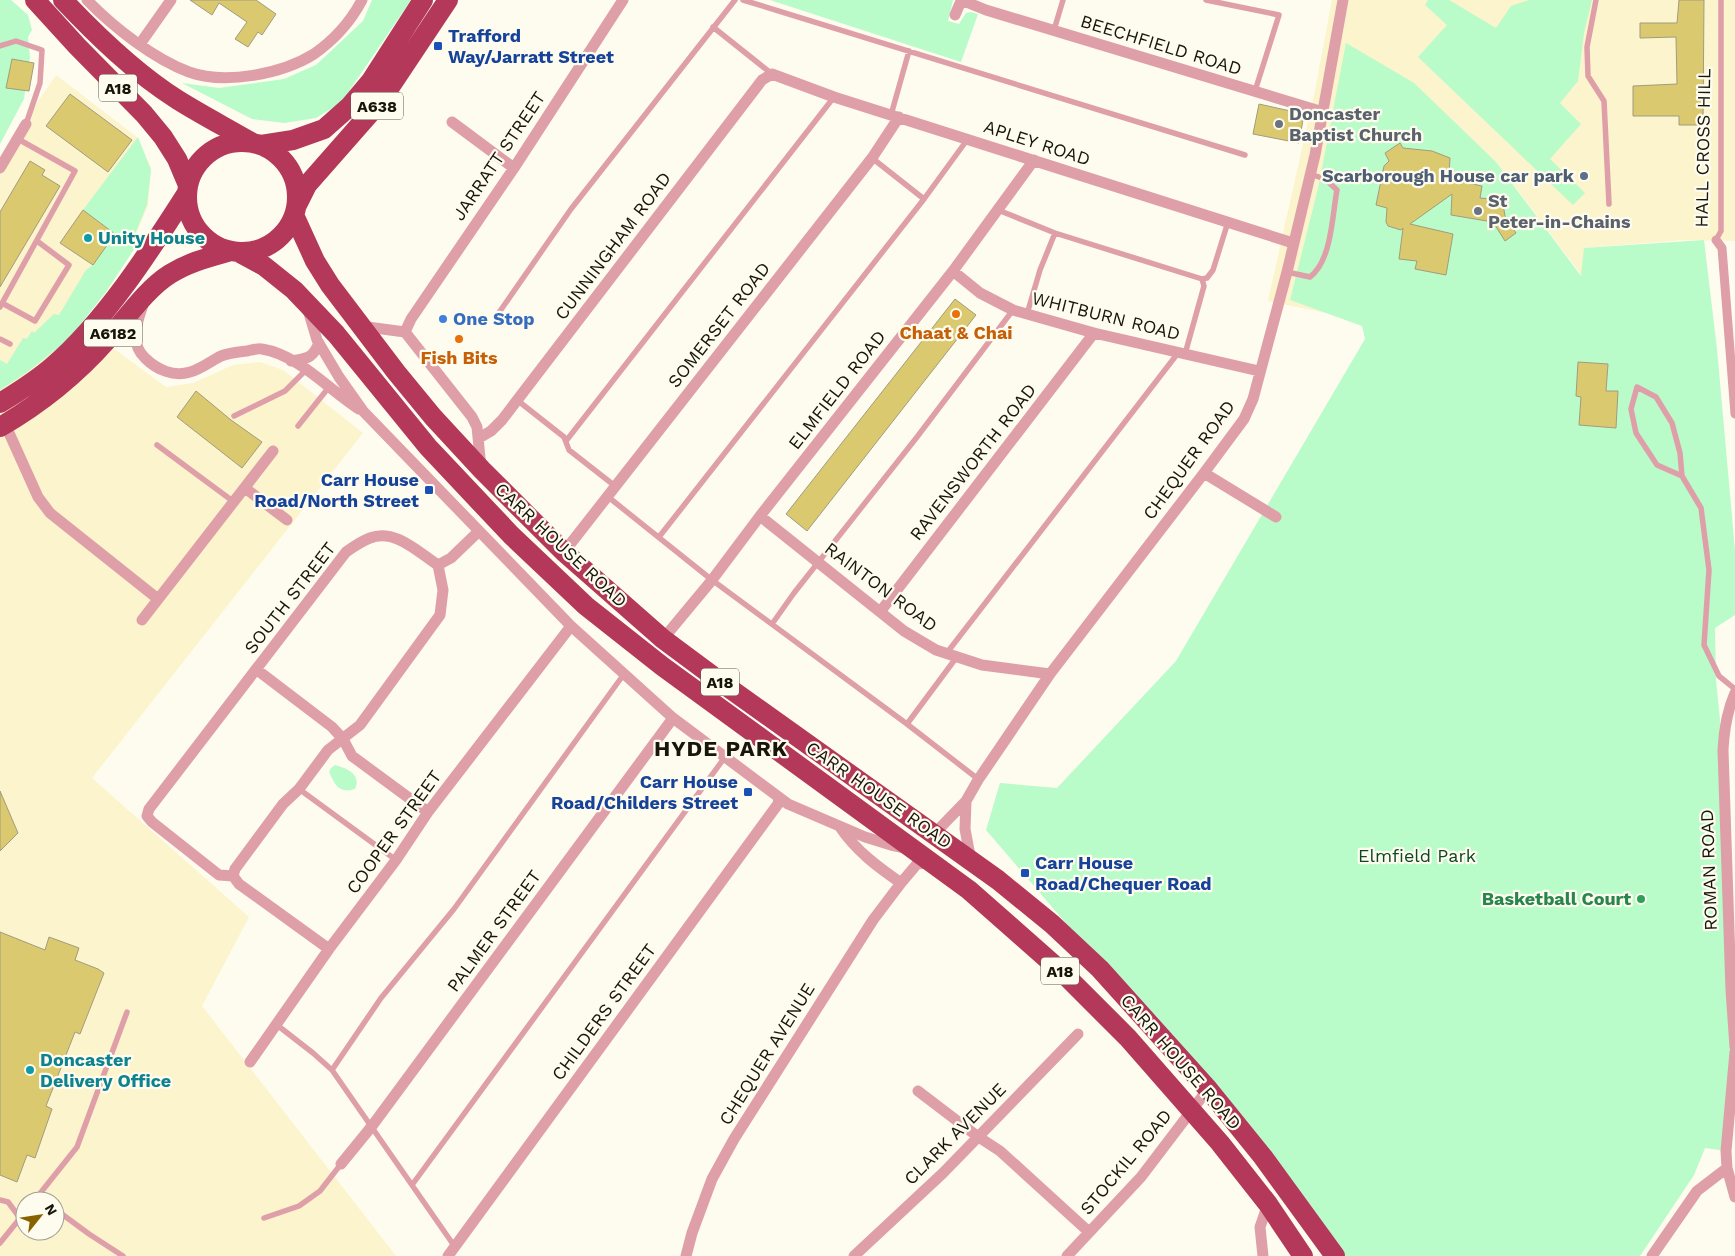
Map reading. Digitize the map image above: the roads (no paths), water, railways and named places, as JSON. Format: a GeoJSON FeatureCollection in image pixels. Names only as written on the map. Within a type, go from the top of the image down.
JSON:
{"type":"FeatureCollection","features":[{"type":"Feature","properties":{"kind":"highway","name":"A18"},"geometry":{"type":"LineString","coordinates":[[35,0],[144,114],[163,137],[177,159],[187,189]]}},
{"type":"Feature","properties":{"kind":"highway","name":"A18"},"geometry":{"type":"LineString","coordinates":[[63,0],[87,26],[135,68],[177,100],[256,143]]}},
{"type":"Feature","properties":{"kind":"highway","name":"A638"},"geometry":{"type":"LineString","coordinates":[[256,143],[293,140],[324,129],[350,106],[371,81],[423,0]]}},
{"type":"Feature","properties":{"kind":"highway","name":"A638"},"geometry":{"type":"LineString","coordinates":[[296,210],[307,185],[380,102],[448,0]]}},
{"type":"Feature","properties":{"kind":"highway"},"geometry":{"type":"LineString","coordinates":[[237,141],[256,143],[273,150],[285,162],[296,183],[296,210],[287,229],[270,245],[253,251],[235,252],[220,248],[206,238],[194,222],[188,209],[187,189],[196,165],[210,151],[237,141]]}},
{"type":"Feature","properties":{"kind":"highway","name":"A6182"},"geometry":{"type":"LineString","coordinates":[[0,403],[53,366],[102,314],[152,247],[187,189]]}},
{"type":"Feature","properties":{"kind":"highway","name":"CARR HOUSE ROAD"},"geometry":{"type":"LineString","coordinates":[[296,210],[316,261],[330,285],[433,418],[482,470],[564,552],[663,639],[998,880],[1052,924],[1093,963],[1171,1046],[1208,1089],[1263,1158],[1335,1256]]}},
{"type":"Feature","properties":{"kind":"highway","name":"A6182"},"geometry":{"type":"LineString","coordinates":[[3,425],[47,396],[82,367],[147,294],[170,274],[194,262],[235,252]]}},
{"type":"Feature","properties":{"kind":"highway","name":"CARR HOUSE ROAD"},"geometry":{"type":"LineString","coordinates":[[235,252],[264,266],[306,302],[336,334],[428,447],[511,535],[586,606],[662,666],[969,890],[1062,972],[1128,1038],[1192,1111],[1268,1204],[1303,1256]]}},
{"type":"Feature","properties":{"kind":"street"},"geometry":{"type":"LineString","coordinates":[[87,0],[114,26],[173,66],[192,73],[217,77],[243,77],[263,74],[283,68],[314,54],[344,27],[362,0]]}},
{"type":"Feature","properties":{"kind":"street"},"geometry":{"type":"LineString","coordinates":[[140,44],[170,0]]}},
{"type":"Feature","properties":{"kind":"street","name":"JARRATT STREET"},"geometry":{"type":"LineString","coordinates":[[405,332],[411,319],[514,168],[623,0]]}},
{"type":"Feature","properties":{"kind":"street","name":"BEECHFIELD ROAD"},"geometry":{"type":"LineString","coordinates":[[955,15],[961,0],[1322,112]]}},
{"type":"Feature","properties":{"kind":"street","name":"CHEQUER ROAD"},"geometry":{"type":"LineString","coordinates":[[934,834],[966,801],[978,780],[1050,674],[1244,419],[1253,399],[1287,272],[1292,243],[1310,174],[1343,0]]}},
{"type":"Feature","properties":{"kind":"street","name":"APLEY ROAD"},"geometry":{"type":"LineString","coordinates":[[772,74],[834,97],[1292,243]]}},
{"type":"Feature","properties":{"kind":"street","name":"CUNNINGHAM ROAD"},"geometry":{"type":"LineString","coordinates":[[479,438],[490,432],[517,400],[762,80],[772,74]]}},
{"type":"Feature","properties":{"kind":"street","name":"SOMERSET ROAD"},"geometry":{"type":"LineString","coordinates":[[564,552],[872,158],[895,116]]}},
{"type":"Feature","properties":{"kind":"street"},"geometry":{"type":"LineString","coordinates":[[452,122],[514,168]]}},
{"type":"Feature","properties":{"kind":"street"},"geometry":{"type":"LineString","coordinates":[[0,168],[26,124]]}},
{"type":"Feature","properties":{"kind":"street","name":"ELMFIELD ROAD"},"geometry":{"type":"LineString","coordinates":[[663,639],[712,580],[760,516],[953,271],[1034,160]]}},
{"type":"Feature","properties":{"kind":"street","name":"HALL CROSS HILL"},"geometry":{"type":"LineString","coordinates":[[1716,240],[1722,248],[1735,414]]}},
{"type":"Feature","properties":{"kind":"street","name":"WHITBURN ROAD"},"geometry":{"type":"LineString","coordinates":[[953,271],[980,293],[1013,310],[1094,333],[1259,371]]}},
{"type":"Feature","properties":{"kind":"street"},"geometry":{"type":"LineString","coordinates":[[147,294],[135,329],[136,341],[142,356],[150,364],[175,374],[190,372],[223,355],[261,349],[291,360],[363,411]]}},
{"type":"Feature","properties":{"kind":"street"},"geometry":{"type":"LineString","coordinates":[[306,302],[320,343],[339,376],[363,411],[571,626],[624,674],[673,718],[779,798],[798,809],[839,826],[891,845],[912,849]]}},
{"type":"Feature","properties":{"kind":"street"},"geometry":{"type":"LineString","coordinates":[[360,326],[405,332],[472,417],[477,427],[482,470]]}},
{"type":"Feature","properties":{"kind":"street","name":"RAVENSWORTH ROAD"},"geometry":{"type":"LineString","coordinates":[[880,612],[1094,333]]}},
{"type":"Feature","properties":{"kind":"street"},"geometry":{"type":"LineString","coordinates":[[291,360],[308,358],[314,354],[320,343]]}},
{"type":"Feature","properties":{"kind":"street"},"geometry":{"type":"LineString","coordinates":[[3,425],[38,497],[50,513],[158,599]]}},
{"type":"Feature","properties":{"kind":"street"},"geometry":{"type":"LineString","coordinates":[[142,620],[273,452]]}},
{"type":"Feature","properties":{"kind":"street"},"geometry":{"type":"LineString","coordinates":[[1204,473],[1276,517]]}},
{"type":"Feature","properties":{"kind":"street"},"geometry":{"type":"LineString","coordinates":[[245,488],[287,520]]}},
{"type":"Feature","properties":{"kind":"street","name":"RAINTON ROAD"},"geometry":{"type":"LineString","coordinates":[[760,516],[919,641],[951,656],[982,665],[1050,674]]}},
{"type":"Feature","properties":{"kind":"street"},"geometry":{"type":"LineString","coordinates":[[329,949],[239,884],[233,876],[235,869],[283,804],[299,789],[328,750],[360,726],[440,615],[443,590],[438,565],[451,558],[478,532]]}},
{"type":"Feature","properties":{"kind":"street","name":"SOUTH STREET"},"geometry":{"type":"LineString","coordinates":[[233,876],[219,875],[152,822],[147,816],[149,809],[346,552],[370,538],[379,536],[395,538],[416,548],[438,565]]}},
{"type":"Feature","properties":{"kind":"street","name":"COOPER STREET"},"geometry":{"type":"LineString","coordinates":[[250,1062],[329,949],[396,860],[428,812],[571,626]]}},
{"type":"Feature","properties":{"kind":"street","name":"SOUTH STREET"},"geometry":{"type":"LineString","coordinates":[[256,669],[332,727],[352,756],[428,812]]}},
{"type":"Feature","properties":{"kind":"street","name":"ROMAN ROAD"},"geometry":{"type":"LineString","coordinates":[[1735,693],[1724,729],[1723,760],[1731,990],[1735,1047]]}},
{"type":"Feature","properties":{"kind":"street"},"geometry":{"type":"LineString","coordinates":[[1724,729],[1735,717]]}},
{"type":"Feature","properties":{"kind":"street","name":"PALMER STREET"},"geometry":{"type":"LineString","coordinates":[[340,1164],[372,1126],[673,718]]}},
{"type":"Feature","properties":{"kind":"street","name":"CHILDERS STREET"},"geometry":{"type":"LineString","coordinates":[[451,1251],[778,804],[779,798]]}},
{"type":"Feature","properties":{"kind":"street","name":"CHEQUER ROAD"},"geometry":{"type":"LineString","coordinates":[[966,801],[966,829],[971,861]]}},
{"type":"Feature","properties":{"kind":"street"},"geometry":{"type":"LineString","coordinates":[[839,826],[845,835],[872,863],[901,882]]}},
{"type":"Feature","properties":{"kind":"street","name":"CHEQUER AVENUE"},"geometry":{"type":"LineString","coordinates":[[686,1256],[692,1233],[712,1179],[734,1139],[873,920],[917,864],[930,862]]}},
{"type":"Feature","properties":{"kind":"street","name":"CLARK AVENUE"},"geometry":{"type":"LineString","coordinates":[[854,1256],[943,1173],[1078,1034]]}},
{"type":"Feature","properties":{"kind":"street"},"geometry":{"type":"LineString","coordinates":[[1734,1191],[1727,1168],[1726,1151],[1735,1052]]}},
{"type":"Feature","properties":{"kind":"street","name":"STOCKIL ROAD"},"geometry":{"type":"LineString","coordinates":[[1067,1256],[1140,1177],[1208,1089]]}},
{"type":"Feature","properties":{"kind":"street"},"geometry":{"type":"LineString","coordinates":[[918,1091],[1000,1151],[1089,1232]]}},
{"type":"Feature","properties":{"kind":"street"},"geometry":{"type":"LineString","coordinates":[[1652,1256],[1697,1191],[1727,1168]]}},
{"type":"Feature","properties":{"kind":"street"},"geometry":{"type":"LineString","coordinates":[[1263,1256],[1260,1227],[1268,1204]]}},
{"type":"Feature","properties":{"kind":"lane"},"geometry":{"type":"LineString","coordinates":[[498,314],[571,209],[734,0]]}},
{"type":"Feature","properties":{"kind":"lane"},"geometry":{"type":"LineString","coordinates":[[743,0],[1245,155]]}},
{"type":"Feature","properties":{"kind":"lane"},"geometry":{"type":"LineString","coordinates":[[1054,30],[1063,0]]}},
{"type":"Feature","properties":{"kind":"lane"},"geometry":{"type":"LineString","coordinates":[[1206,0],[1280,15],[1255,92]]}},
{"type":"Feature","properties":{"kind":"lane"},"geometry":{"type":"LineString","coordinates":[[1596,0],[1587,47],[1588,76],[1604,101],[1609,204]]}},
{"type":"Feature","properties":{"kind":"lane","name":"HALL CROSS HILL"},"geometry":{"type":"LineString","coordinates":[[1716,240],[1721,231],[1721,0]]}},
{"type":"Feature","properties":{"kind":"lane"},"geometry":{"type":"LineString","coordinates":[[713,27],[772,74]]}},
{"type":"Feature","properties":{"kind":"lane"},"geometry":{"type":"LineString","coordinates":[[0,46],[16,41],[42,50],[40,83],[26,124]]}},
{"type":"Feature","properties":{"kind":"lane"},"geometry":{"type":"LineString","coordinates":[[895,116],[909,51]]}},
{"type":"Feature","properties":{"kind":"lane"},"geometry":{"type":"LineString","coordinates":[[566,441],[834,97]]}},
{"type":"Feature","properties":{"kind":"lane"},"geometry":{"type":"LineString","coordinates":[[659,537],[924,199],[967,139]]}},
{"type":"Feature","properties":{"kind":"lane"},"geometry":{"type":"LineString","coordinates":[[18,140],[76,171],[1,305],[35,322],[69,265],[37,242]]}},
{"type":"Feature","properties":{"kind":"lane"},"geometry":{"type":"LineString","coordinates":[[872,158],[924,199]]}},
{"type":"Feature","properties":{"kind":"lane"},"geometry":{"type":"LineString","coordinates":[[1287,272],[1310,277],[1318,271],[1326,252],[1337,190],[1325,179],[1310,174]]}},
{"type":"Feature","properties":{"kind":"lane"},"geometry":{"type":"LineString","coordinates":[[998,210],[1055,233],[1202,279],[1207,278],[1214,270],[1228,222]]}},
{"type":"Feature","properties":{"kind":"lane"},"geometry":{"type":"LineString","coordinates":[[1027,314],[1040,270],[1055,233]]}},
{"type":"Feature","properties":{"kind":"lane"},"geometry":{"type":"LineString","coordinates":[[907,724],[951,656],[1181,353],[1204,286],[1202,279]]}},
{"type":"Feature","properties":{"kind":"lane"},"geometry":{"type":"LineString","coordinates":[[772,624],[1013,310]]}},
{"type":"Feature","properties":{"kind":"lane"},"geometry":{"type":"LineString","coordinates":[[0,338],[10,344]]}},
{"type":"Feature","properties":{"kind":"lane"},"geometry":{"type":"LineString","coordinates":[[234,416],[285,390],[306,370]]}},
{"type":"Feature","properties":{"kind":"lane"},"geometry":{"type":"LineString","coordinates":[[298,426],[329,387]]}},
{"type":"Feature","properties":{"kind":"lane"},"geometry":{"type":"LineString","coordinates":[[1682,476],[1657,465],[1636,432],[1631,409],[1637,387],[1656,397],[1672,423],[1680,453],[1682,476],[1701,508],[1709,570],[1704,645],[1719,676],[1735,689]]}},
{"type":"Feature","properties":{"kind":"lane"},"geometry":{"type":"LineString","coordinates":[[517,400],[564,437],[569,450],[615,486]]}},
{"type":"Feature","properties":{"kind":"lane"},"geometry":{"type":"LineString","coordinates":[[157,445],[234,502]]}},
{"type":"Feature","properties":{"kind":"lane"},"geometry":{"type":"LineString","coordinates":[[607,496],[712,580],[907,724],[978,780]]}},
{"type":"Feature","properties":{"kind":"lane"},"geometry":{"type":"LineString","coordinates":[[332,1070],[381,998],[454,909],[624,674]]}},
{"type":"Feature","properties":{"kind":"lane"},"geometry":{"type":"LineString","coordinates":[[412,1185],[725,757]]}},
{"type":"Feature","properties":{"kind":"lane"},"geometry":{"type":"LineString","coordinates":[[299,789],[396,860]]}},
{"type":"Feature","properties":{"kind":"lane"},"geometry":{"type":"LineString","coordinates":[[42,1191],[77,1147],[127,1012]]}},
{"type":"Feature","properties":{"kind":"lane","name":"CHILDERS STREET"},"geometry":{"type":"LineString","coordinates":[[277,1025],[332,1070],[412,1185],[451,1251]]}},
{"type":"Feature","properties":{"kind":"lane"},"geometry":{"type":"LineString","coordinates":[[264,1218],[299,1206],[320,1191],[340,1164]]}},
{"type":"Feature","properties":{"kind":"lane"},"geometry":{"type":"LineString","coordinates":[[0,1200],[8,1202],[15,1211]]}},
{"type":"Feature","properties":{"kind":"lane"},"geometry":{"type":"LineString","coordinates":[[65,1217],[123,1256]]}},
{"type":"Feature","properties":{"kind":"lane"},"geometry":{"type":"LineString","coordinates":[[0,1243],[15,1224]]}},
{"type":"Feature","properties":{"kind":"place","name":"Trafford Way/Jarratt Street"},"geometry":{"type":"Point","coordinates":[438,46]}},
{"type":"Feature","properties":{"kind":"place","name":"Doncaster Baptist Church"},"geometry":{"type":"Point","coordinates":[1279,124]}},
{"type":"Feature","properties":{"kind":"place","name":"Scarborough House car park"},"geometry":{"type":"Point","coordinates":[1584,176]}},
{"type":"Feature","properties":{"kind":"place","name":"St Peter-in-Chains"},"geometry":{"type":"Point","coordinates":[1478,211]}},
{"type":"Feature","properties":{"kind":"place","name":"Unity House"},"geometry":{"type":"Point","coordinates":[88,238]}},
{"type":"Feature","properties":{"kind":"place","name":"Chaat & Chai"},"geometry":{"type":"Point","coordinates":[956,314]}},
{"type":"Feature","properties":{"kind":"place","name":"One Stop"},"geometry":{"type":"Point","coordinates":[443,319]}},
{"type":"Feature","properties":{"kind":"place","name":"Fish Bits"},"geometry":{"type":"Point","coordinates":[459,339]}},
{"type":"Feature","properties":{"kind":"place","name":"Carr House Road/North Street"},"geometry":{"type":"Point","coordinates":[429,490]}},
{"type":"Feature","properties":{"kind":"place","name":"Carr House Road/Childers Street"},"geometry":{"type":"Point","coordinates":[748,792]}},
{"type":"Feature","properties":{"kind":"place","name":"Carr House Road/Chequer Road"},"geometry":{"type":"Point","coordinates":[1025,873]}},
{"type":"Feature","properties":{"kind":"place","name":"Basketball Court"},"geometry":{"type":"Point","coordinates":[1641,899]}},
{"type":"Feature","properties":{"kind":"place","name":"Doncaster Delivery Office"},"geometry":{"type":"Point","coordinates":[30,1070]}},
{"type":"Feature","properties":{"kind":"district","name":"HYDE PARK"},"geometry":{"type":"Point","coordinates":[721,748]}},
{"type":"Feature","properties":{"kind":"park label","name":"Elmfield Park"},"geometry":{"type":"Point","coordinates":[1417,856]}}]}
